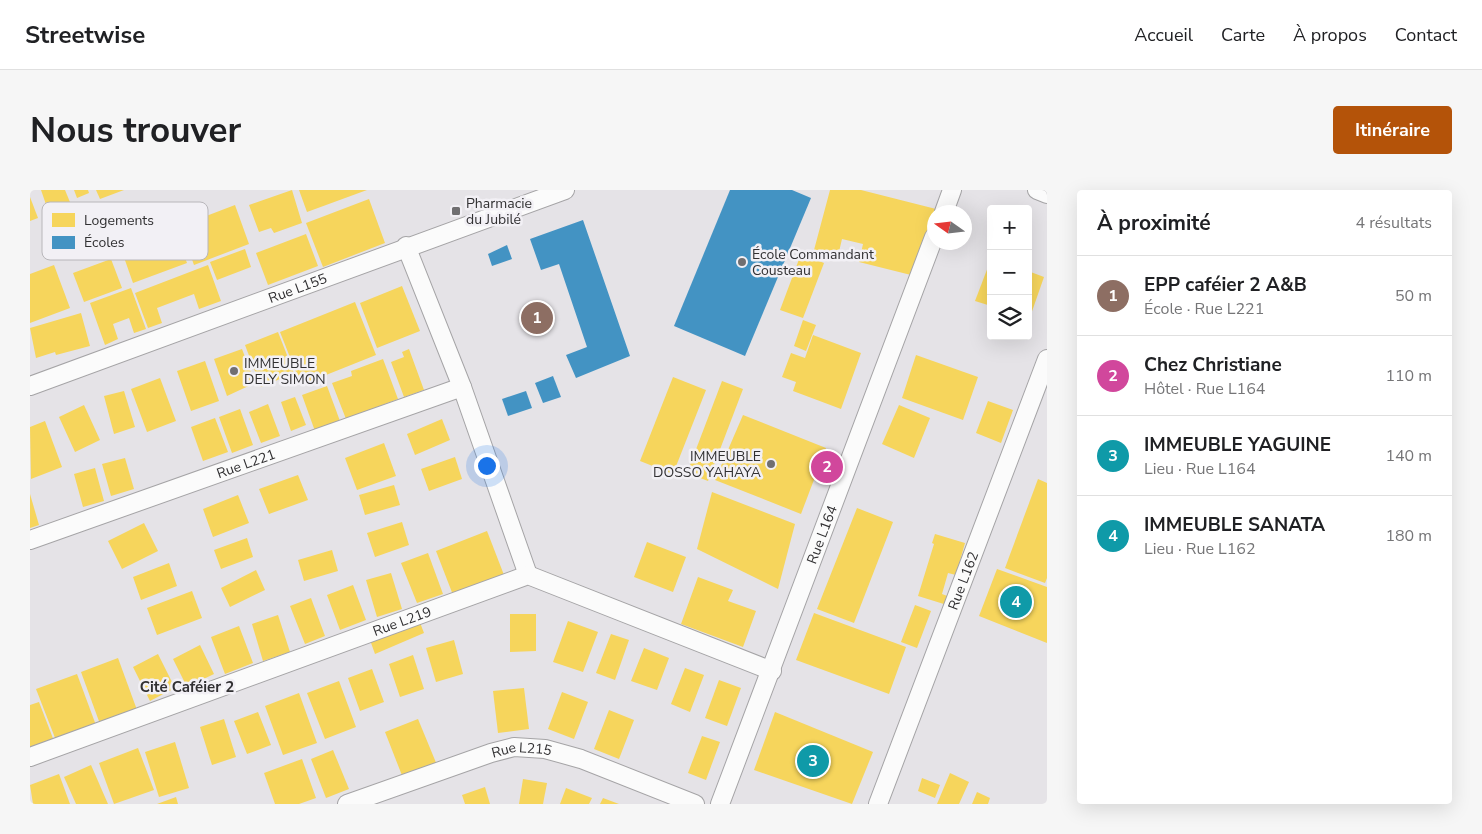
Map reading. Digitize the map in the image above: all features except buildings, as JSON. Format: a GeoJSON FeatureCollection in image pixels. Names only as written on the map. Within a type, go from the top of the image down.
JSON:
{"type":"FeatureCollection","features":[{"type":"Feature","properties":{"kind":"street","name":"Rue L155"},"geometry":{"type":"LineString","coordinates":[[30,386],[406,246],[565,190]]}},
{"type":"Feature","properties":{"kind":"street"},"geometry":{"type":"LineString","coordinates":[[947,205],[952,190]]}},
{"type":"Feature","properties":{"kind":"street"},"geometry":{"type":"LineString","coordinates":[[1037,190],[1047,194]]}},
{"type":"Feature","properties":{"kind":"street"},"geometry":{"type":"LineString","coordinates":[[406,246],[462,387],[528,575],[772,671]]}},
{"type":"Feature","properties":{"kind":"street","name":"Rue L164"},"geometry":{"type":"LineString","coordinates":[[720,804],[772,671],[929,250]]}},
{"type":"Feature","properties":{"kind":"street","name":"Rue L162"},"geometry":{"type":"LineString","coordinates":[[878,804],[1047,359]]}},
{"type":"Feature","properties":{"kind":"street","name":"Rue L221"},"geometry":{"type":"LineString","coordinates":[[30,540],[462,387]]}},
{"type":"Feature","properties":{"kind":"street","name":"Rue L219"},"geometry":{"type":"LineString","coordinates":[[30,757],[528,575]]}},
{"type":"Feature","properties":{"kind":"street","name":"Rue L215"},"geometry":{"type":"LineString","coordinates":[[347,804],[514,747],[545,749],[581,759],[695,804]]}},
{"type":"Feature","properties":{"kind":"place","name":"Pharmacie du Jubilé"},"geometry":{"type":"Point","coordinates":[456,211]}},
{"type":"Feature","properties":{"kind":"place","name":"École Commandant Cousteau"},"geometry":{"type":"Point","coordinates":[742,262]}},
{"type":"Feature","properties":{"kind":"place","name":"EPP caféier 2 A&B"},"geometry":{"type":"Point","coordinates":[537,318]}},
{"type":"Feature","properties":{"kind":"place","name":"IMMEUBLE DELY SIMON"},"geometry":{"type":"Point","coordinates":[234,371]}},
{"type":"Feature","properties":{"kind":"place","name":"IMMEUBLE DOSSO YAHAYA"},"geometry":{"type":"Point","coordinates":[771,464]}},
{"type":"Feature","properties":{"kind":"place","name":"Chez Christiane"},"geometry":{"type":"Point","coordinates":[827,467]}},
{"type":"Feature","properties":{"kind":"place","name":"IMMEUBLE SANATA"},"geometry":{"type":"Point","coordinates":[1016,602]}},
{"type":"Feature","properties":{"kind":"place","name":"IMMEUBLE YAGUINE"},"geometry":{"type":"Point","coordinates":[813,761]}},
{"type":"Feature","properties":{"kind":"district","name":"Cité Caféier 2"},"geometry":{"type":"Point","coordinates":[187,687]}}]}
